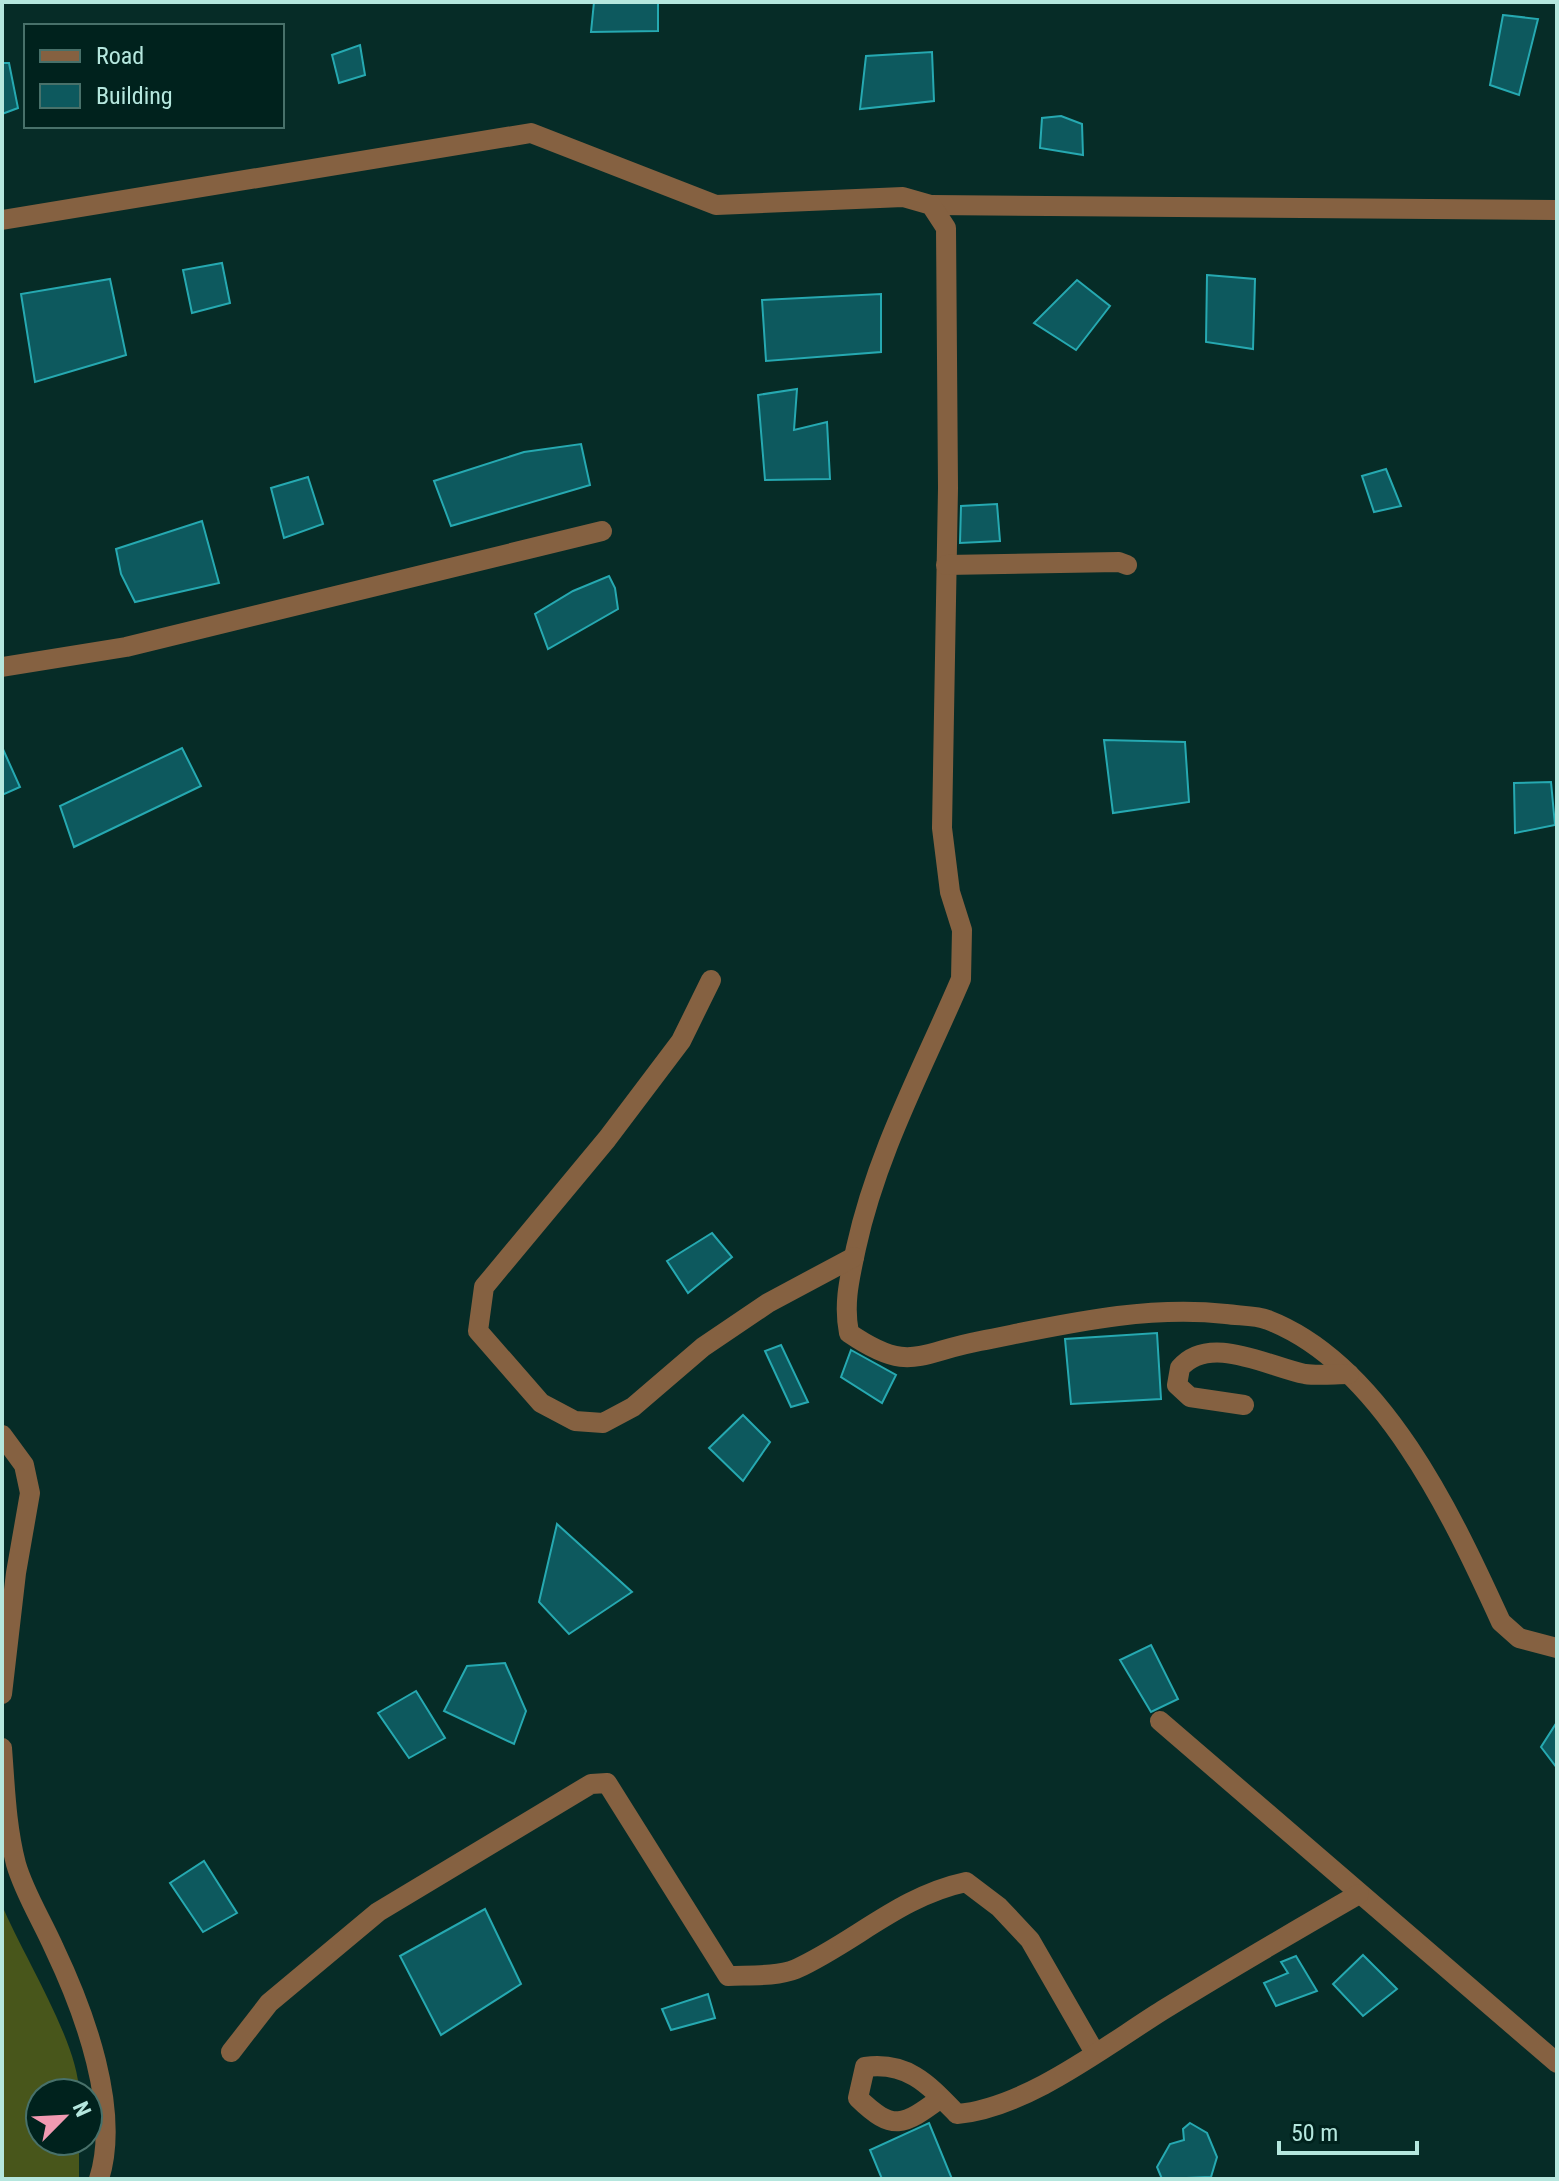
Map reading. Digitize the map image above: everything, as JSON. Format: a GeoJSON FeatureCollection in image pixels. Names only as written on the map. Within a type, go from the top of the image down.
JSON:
{"type":"FeatureCollection","features":[{"type":"Feature","properties":{"kind":"street"},"geometry":{"type":"LineString","coordinates":[[2,220],[531,133],[716,205],[903,197],[931,205],[1557,210]]}},
{"type":"Feature","properties":{"kind":"street"},"geometry":{"type":"LineString","coordinates":[[931,205],[946,228],[949,398],[942,828],[950,892],[962,930],[961,979],[895,1121],[866,1202],[845,1313],[849,1333],[891,1358],[923,1357],[966,1343],[1132,1312],[1217,1313],[1266,1319],[1307,1340],[1349,1374],[1383,1414],[1433,1486],[1501,1622],[1519,1638],[1557,1648]]}},
{"type":"Feature","properties":{"kind":"street"},"geometry":{"type":"LineString","coordinates":[[2,667],[126,647],[602,531]]}},
{"type":"Feature","properties":{"kind":"street"},"geometry":{"type":"LineString","coordinates":[[946,565],[1119,562],[1127,565]]}},
{"type":"Feature","properties":{"kind":"street"},"geometry":{"type":"LineString","coordinates":[[711,980],[681,1041],[607,1139],[484,1287],[478,1331],[541,1403],[575,1421],[603,1423],[633,1407],[703,1347],[768,1303],[854,1257]]}},
{"type":"Feature","properties":{"kind":"street"},"geometry":{"type":"LineString","coordinates":[[1244,1405],[1190,1397],[1177,1385],[1180,1368],[1195,1356],[1228,1353],[1308,1375],[1349,1374]]}},
{"type":"Feature","properties":{"kind":"street"},"geometry":{"type":"LineString","coordinates":[[2,1435],[24,1465],[30,1493],[16,1573],[2,1694]]}},
{"type":"Feature","properties":{"kind":"street"},"geometry":{"type":"LineString","coordinates":[[1160,1721],[1557,2063]]}},
{"type":"Feature","properties":{"kind":"street"},"geometry":{"type":"LineString","coordinates":[[2,1748],[9,1831],[17,1867],[58,1955],[100,2074],[105,2150],[99,2179]]}},
{"type":"Feature","properties":{"kind":"street"},"geometry":{"type":"LineString","coordinates":[[231,2052],[269,2003],[378,1912],[591,1784],[607,1783],[728,1976],[794,1970],[905,1903],[937,1888],[966,1882],[999,1907],[1030,1940],[1095,2053]]}},
{"type":"Feature","properties":{"kind":"street"},"geometry":{"type":"LineString","coordinates":[[941,2098],[957,2114],[981,2112],[1060,2075],[1359,1894]]}},
{"type":"Feature","properties":{"kind":"green space"},"geometry":{"type":"Polygon","coordinates":[[[2,1905],[60,2024],[77,2077],[24,2077],[24,2157],[79,2157],[79,2179],[2,2179],[2,1905]]]}},
{"type":"Feature","properties":{"kind":"building"},"geometry":{"type":"Polygon","coordinates":[[[594,2],[658,2],[658,31],[591,32],[594,2]]]}},
{"type":"Feature","properties":{"kind":"building"},"geometry":{"type":"Polygon","coordinates":[[[1503,15],[1538,19],[1519,95],[1490,85],[1503,15]]]}},
{"type":"Feature","properties":{"kind":"building"},"geometry":{"type":"Polygon","coordinates":[[[360,45],[365,75],[339,83],[332,55],[360,45]]]}},
{"type":"Feature","properties":{"kind":"building"},"geometry":{"type":"Polygon","coordinates":[[[932,52],[934,101],[860,109],[866,56],[932,52]]]}},
{"type":"Feature","properties":{"kind":"building"},"geometry":{"type":"Polygon","coordinates":[[[2,63],[9,63],[18,108],[2,114],[2,63]]]}},
{"type":"Feature","properties":{"kind":"building"},"geometry":{"type":"Polygon","coordinates":[[[1061,116],[1082,124],[1083,155],[1040,148],[1042,118],[1061,116]]]}},
{"type":"Feature","properties":{"kind":"building"},"geometry":{"type":"Polygon","coordinates":[[[222,263],[230,303],[192,313],[183,270],[222,263]]]}},
{"type":"Feature","properties":{"kind":"building"},"geometry":{"type":"Polygon","coordinates":[[[1207,275],[1255,279],[1253,349],[1206,342],[1207,275]]]}},
{"type":"Feature","properties":{"kind":"building"},"geometry":{"type":"Polygon","coordinates":[[[110,279],[126,355],[35,382],[21,294],[110,279]]]}},
{"type":"Feature","properties":{"kind":"building"},"geometry":{"type":"Polygon","coordinates":[[[1077,280],[1110,306],[1076,350],[1034,323],[1077,280]]]}},
{"type":"Feature","properties":{"kind":"building"},"geometry":{"type":"Polygon","coordinates":[[[881,294],[881,352],[766,361],[762,300],[881,294]]]}},
{"type":"Feature","properties":{"kind":"building"},"geometry":{"type":"Polygon","coordinates":[[[797,389],[794,430],[827,422],[830,479],[765,480],[758,395],[797,389]]]}},
{"type":"Feature","properties":{"kind":"building"},"geometry":{"type":"Polygon","coordinates":[[[581,444],[590,485],[451,526],[434,481],[524,452],[581,444]]]}},
{"type":"Feature","properties":{"kind":"building"},"geometry":{"type":"Polygon","coordinates":[[[1386,469],[1401,506],[1374,512],[1362,476],[1386,469]]]}},
{"type":"Feature","properties":{"kind":"building"},"geometry":{"type":"Polygon","coordinates":[[[308,477],[323,524],[284,538],[271,488],[308,477]]]}},
{"type":"Feature","properties":{"kind":"building"},"geometry":{"type":"Polygon","coordinates":[[[997,504],[1000,541],[960,543],[961,506],[997,504]]]}},
{"type":"Feature","properties":{"kind":"building"},"geometry":{"type":"Polygon","coordinates":[[[202,521],[219,583],[135,602],[121,574],[116,549],[202,521]]]}},
{"type":"Feature","properties":{"kind":"building"},"geometry":{"type":"Polygon","coordinates":[[[609,576],[615,588],[618,609],[548,649],[535,614],[573,591],[609,576]]]}},
{"type":"Feature","properties":{"kind":"building"},"geometry":{"type":"Polygon","coordinates":[[[1104,740],[1185,742],[1189,802],[1113,813],[1104,740]]]}},
{"type":"Feature","properties":{"kind":"building"},"geometry":{"type":"Polygon","coordinates":[[[2,747],[20,787],[2,795],[2,747]]]}},
{"type":"Feature","properties":{"kind":"building"},"geometry":{"type":"Polygon","coordinates":[[[182,748],[201,786],[74,847],[60,806],[182,748]]]}},
{"type":"Feature","properties":{"kind":"building"},"geometry":{"type":"Polygon","coordinates":[[[1551,782],[1555,825],[1515,833],[1514,783],[1551,782]]]}},
{"type":"Feature","properties":{"kind":"building"},"geometry":{"type":"Polygon","coordinates":[[[712,1233],[732,1257],[688,1293],[667,1261],[712,1233]]]}},
{"type":"Feature","properties":{"kind":"building"},"geometry":{"type":"Polygon","coordinates":[[[1157,1333],[1161,1399],[1071,1404],[1065,1339],[1157,1333]]]}},
{"type":"Feature","properties":{"kind":"building"},"geometry":{"type":"Polygon","coordinates":[[[781,1345],[808,1402],[791,1407],[765,1351],[781,1345]]]}},
{"type":"Feature","properties":{"kind":"building"},"geometry":{"type":"Polygon","coordinates":[[[851,1350],[896,1375],[882,1403],[841,1377],[851,1350]]]}},
{"type":"Feature","properties":{"kind":"building"},"geometry":{"type":"Polygon","coordinates":[[[743,1415],[770,1442],[743,1481],[709,1448],[743,1415]]]}},
{"type":"Feature","properties":{"kind":"building"},"geometry":{"type":"Polygon","coordinates":[[[557,1524],[632,1592],[569,1634],[539,1602],[557,1524]]]}},
{"type":"Feature","properties":{"kind":"building"},"geometry":{"type":"Polygon","coordinates":[[[1151,1645],[1178,1699],[1151,1712],[1120,1660],[1151,1645]]]}},
{"type":"Feature","properties":{"kind":"building"},"geometry":{"type":"Polygon","coordinates":[[[505,1663],[526,1711],[514,1744],[444,1711],[467,1666],[505,1663]]]}},
{"type":"Feature","properties":{"kind":"building"},"geometry":{"type":"Polygon","coordinates":[[[416,1691],[445,1738],[409,1758],[378,1713],[416,1691]]]}},
{"type":"Feature","properties":{"kind":"building"},"geometry":{"type":"Polygon","coordinates":[[[1557,1722],[1557,1768],[1541,1747],[1557,1722]]]}},
{"type":"Feature","properties":{"kind":"building"},"geometry":{"type":"Polygon","coordinates":[[[204,1861],[237,1913],[203,1932],[170,1883],[204,1861]]]}},
{"type":"Feature","properties":{"kind":"building"},"geometry":{"type":"Polygon","coordinates":[[[485,1909],[521,1984],[441,2035],[400,1956],[485,1909]]]}},
{"type":"Feature","properties":{"kind":"building"},"geometry":{"type":"Polygon","coordinates":[[[1363,1955],[1397,1989],[1363,2016],[1333,1984],[1363,1955]]]}},
{"type":"Feature","properties":{"kind":"building"},"geometry":{"type":"Polygon","coordinates":[[[1296,1956],[1317,1991],[1276,2006],[1264,1983],[1288,1973],[1281,1962],[1296,1956]]]}},
{"type":"Feature","properties":{"kind":"building"},"geometry":{"type":"Polygon","coordinates":[[[708,1994],[715,2018],[671,2030],[662,2009],[708,1994]]]}},
{"type":"Feature","properties":{"kind":"building"},"geometry":{"type":"Polygon","coordinates":[[[929,2123],[952,2179],[882,2179],[870,2150],[929,2123]]]}},
{"type":"Feature","properties":{"kind":"building"},"geometry":{"type":"Polygon","coordinates":[[[1190,2123],[1207,2133],[1217,2157],[1211,2177],[1162,2179],[1157,2167],[1170,2144],[1184,2140],[1183,2129],[1190,2123]]]}}]}
